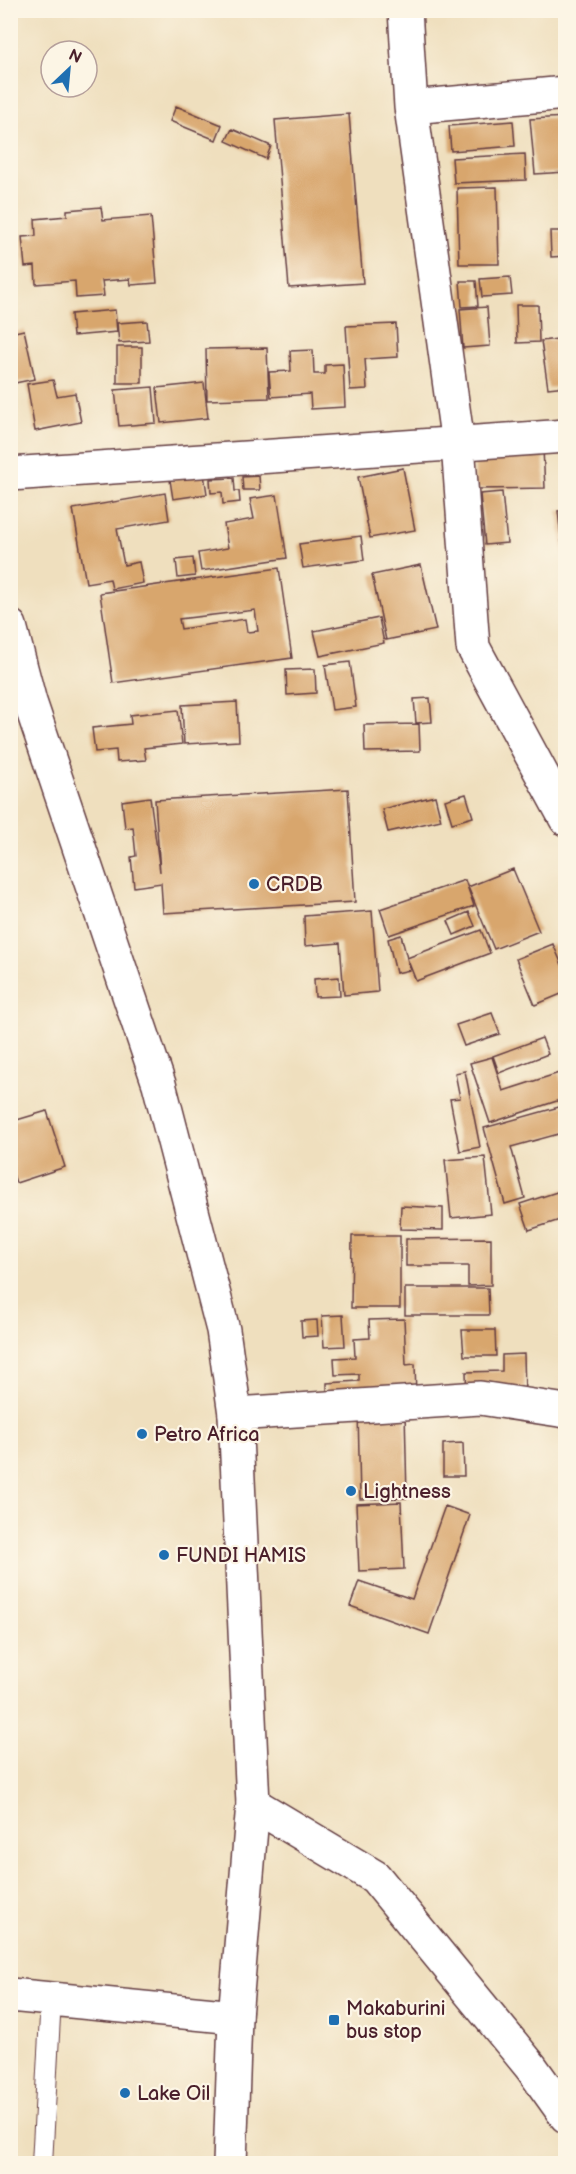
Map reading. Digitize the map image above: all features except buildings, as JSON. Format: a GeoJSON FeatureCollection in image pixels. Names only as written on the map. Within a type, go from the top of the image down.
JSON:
{"type":"FeatureCollection","features":[{"type":"Feature","properties":{"kind":"main road"},"geometry":{"type":"LineString","coordinates":[[405,10],[411,107],[458,444],[473,647],[566,819]]}},
{"type":"Feature","properties":{"kind":"main road"},"geometry":{"type":"LineString","coordinates":[[411,107],[566,93]]}},
{"type":"Feature","properties":{"kind":"main road"},"geometry":{"type":"LineString","coordinates":[[10,474],[566,436]]}},
{"type":"Feature","properties":{"kind":"main road"},"geometry":{"type":"LineString","coordinates":[[10,626],[30,702],[159,1084],[223,1330],[235,1414],[252,1804],[235,2017],[230,2163]]}},
{"type":"Feature","properties":{"kind":"main road"},"geometry":{"type":"LineString","coordinates":[[235,1414],[480,1398],[566,1411]]}},
{"type":"Feature","properties":{"kind":"main road"},"geometry":{"type":"LineString","coordinates":[[252,1804],[375,1877],[531,2067],[566,2116]]}},
{"type":"Feature","properties":{"kind":"main road"},"geometry":{"type":"LineString","coordinates":[[10,1995],[235,2017]]}},
{"type":"Feature","properties":{"kind":"lane"},"geometry":{"type":"LineString","coordinates":[[42,2163],[51,1998]]}},
{"type":"Feature","properties":{"kind":"place","name":"CRDB"},"geometry":{"type":"Point","coordinates":[254,884]}},
{"type":"Feature","properties":{"kind":"place","name":"Petro Africa"},"geometry":{"type":"Point","coordinates":[142,1434]}},
{"type":"Feature","properties":{"kind":"place","name":"Lightness"},"geometry":{"type":"Point","coordinates":[351,1491]}},
{"type":"Feature","properties":{"kind":"place","name":"FUNDI HAMIS"},"geometry":{"type":"Point","coordinates":[164,1555]}},
{"type":"Feature","properties":{"kind":"place","name":"Makaburini bus stop"},"geometry":{"type":"Point","coordinates":[334,2020]}},
{"type":"Feature","properties":{"kind":"place","name":"Lake Oil"},"geometry":{"type":"Point","coordinates":[125,2093]}}]}
